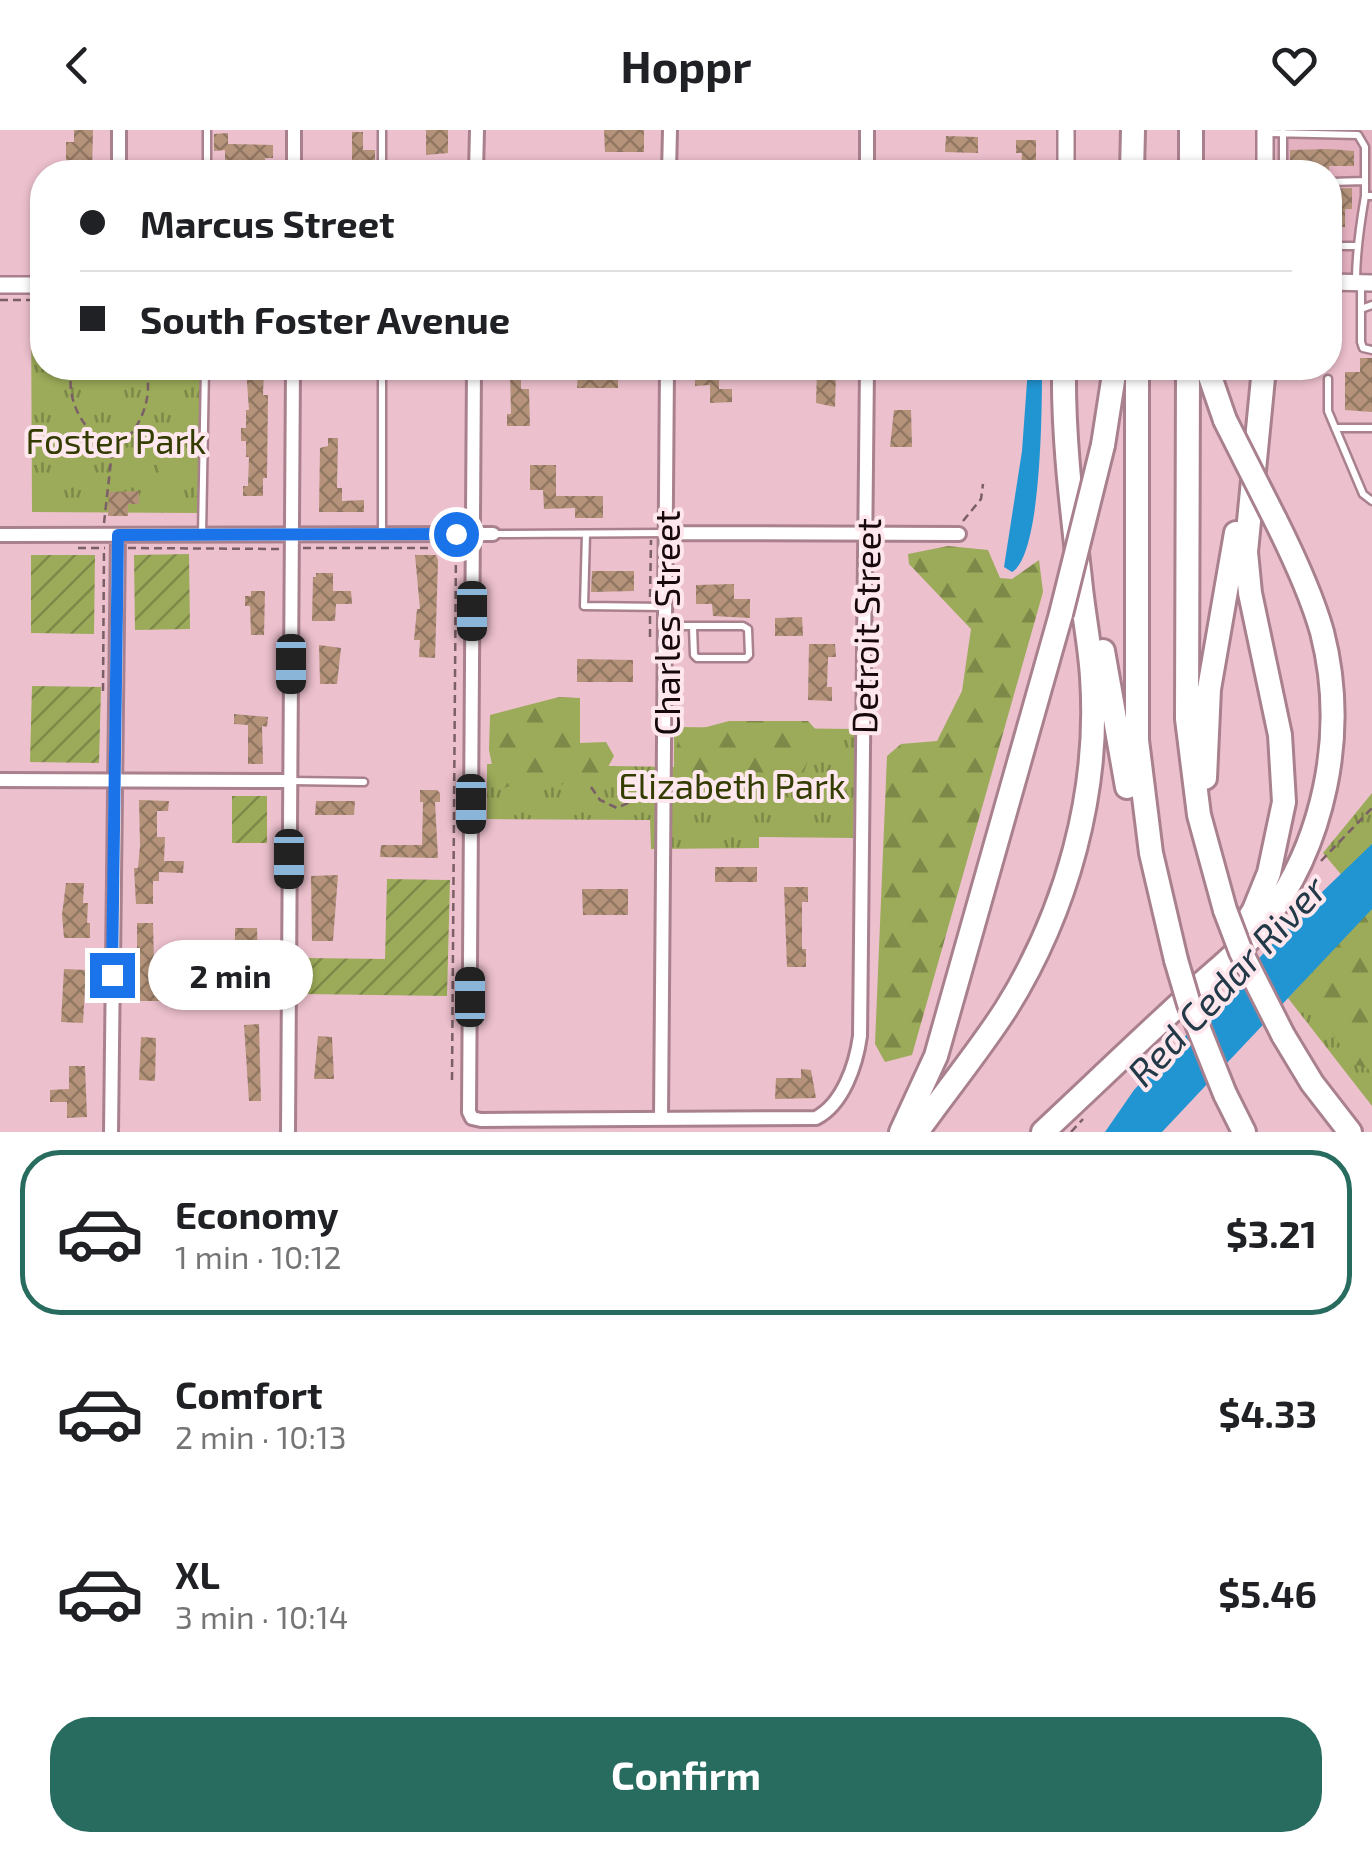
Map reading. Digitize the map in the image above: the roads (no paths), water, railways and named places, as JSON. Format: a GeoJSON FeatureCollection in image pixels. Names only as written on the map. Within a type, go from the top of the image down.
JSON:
{"type":"FeatureCollection","features":[{"type":"Feature","properties":{"kind":"highway"},"geometry":{"type":"LineString","coordinates":[[1134,160],[1135,130]]}},
{"type":"Feature","properties":{"kind":"highway"},"geometry":{"type":"LineString","coordinates":[[1191,130],[1191,160]]}},
{"type":"Feature","properties":{"kind":"highway"},"geometry":{"type":"LineString","coordinates":[[917,1132],[1022,981],[1064,887],[1078,839],[1094,718],[1065,431],[1064,380]]}},
{"type":"Feature","properties":{"kind":"highway"},"geometry":{"type":"LineString","coordinates":[[901,1132],[936,1056],[1061,614],[1103,446],[1113,380]]}},
{"type":"Feature","properties":{"kind":"highway"},"geometry":{"type":"LineString","coordinates":[[1136,380],[1136,726],[1147,827],[1162,908]]}},
{"type":"Feature","properties":{"kind":"highway"},"geometry":{"type":"LineString","coordinates":[[1188,380],[1186,718],[1199,816],[1240,952],[1312,1083],[1350,1132]]}},
{"type":"Feature","properties":{"kind":"highway"},"geometry":{"type":"LineString","coordinates":[[1043,1132],[1196,988],[1228,963],[1256,932],[1288,886],[1315,825],[1331,756],[1332,696],[1325,645],[1308,592],[1224,420],[1212,380]]}},
{"type":"Feature","properties":{"kind":"highway"},"geometry":{"type":"LineString","coordinates":[[1196,988],[1254,910],[1273,861],[1282,818],[1284,772],[1280,735],[1246,567],[1263,380]]}},
{"type":"Feature","properties":{"kind":"highway"},"geometry":{"type":"LineString","coordinates":[[1225,910],[1206,806],[1205,730],[1237,526],[1257,438]]}},
{"type":"Feature","properties":{"kind":"highway"},"geometry":{"type":"LineString","coordinates":[[1075,520],[1135,822],[1189,1004],[1242,1132]]}},
{"type":"Feature","properties":{"kind":"street"},"geometry":{"type":"LineString","coordinates":[[119,130],[120,160]]}},
{"type":"Feature","properties":{"kind":"street"},"geometry":{"type":"LineString","coordinates":[[294,130],[294,160]]}},
{"type":"Feature","properties":{"kind":"street"},"geometry":{"type":"LineString","coordinates":[[476,130],[476,160]]}},
{"type":"Feature","properties":{"kind":"street"},"geometry":{"type":"LineString","coordinates":[[669,160],[670,130]]}},
{"type":"Feature","properties":{"kind":"street"},"geometry":{"type":"LineString","coordinates":[[867,130],[867,160]]}},
{"type":"Feature","properties":{"kind":"street"},"geometry":{"type":"LineString","coordinates":[[1066,130],[1066,160]]}},
{"type":"Feature","properties":{"kind":"street"},"geometry":{"type":"LineString","coordinates":[[1265,132],[1265,160]]}},
{"type":"Feature","properties":{"kind":"street"},"geometry":{"type":"LineString","coordinates":[[0,285],[30,285]]}},
{"type":"Feature","properties":{"kind":"street"},"geometry":{"type":"LineString","coordinates":[[288,1132],[293,380]]}},
{"type":"Feature","properties":{"kind":"street"},"geometry":{"type":"LineString","coordinates":[[474,380],[469,1112],[472,1125],[661,1118]]}},
{"type":"Feature","properties":{"kind":"street","name":"Charles Street"},"geometry":{"type":"LineString","coordinates":[[661,1118],[667,380]]}},
{"type":"Feature","properties":{"kind":"street","name":"Detroit Street"},"geometry":{"type":"LineString","coordinates":[[661,1118],[810,1118],[822,1115],[849,1077],[860,1036],[867,380]]}},
{"type":"Feature","properties":{"kind":"street"},"geometry":{"type":"LineString","coordinates":[[0,535],[103,535],[118,542],[202,535],[292,541],[382,534],[456,541],[472,534],[495,534]]}},
{"type":"Feature","properties":{"kind":"street"},"geometry":{"type":"LineString","coordinates":[[667,534],[956,534]]}},
{"type":"Feature","properties":{"kind":"street"},"geometry":{"type":"LineString","coordinates":[[111,1132],[118,542]]}},
{"type":"Feature","properties":{"kind":"street"},"geometry":{"type":"LineString","coordinates":[[0,780],[290,781]]}},
{"type":"Feature","properties":{"kind":"lane"},"geometry":{"type":"LineString","coordinates":[[207,130],[207,160]]}},
{"type":"Feature","properties":{"kind":"lane"},"geometry":{"type":"LineString","coordinates":[[382,130],[382,160]]}},
{"type":"Feature","properties":{"kind":"lane"},"geometry":{"type":"LineString","coordinates":[[1265,132],[1358,136],[1365,147],[1369,196],[1361,240],[1356,246]]}},
{"type":"Feature","properties":{"kind":"lane"},"geometry":{"type":"LineString","coordinates":[[1283,133],[1283,160]]}},
{"type":"Feature","properties":{"kind":"lane"},"geometry":{"type":"LineString","coordinates":[[1342,182],[1365,182]]}},
{"type":"Feature","properties":{"kind":"lane"},"geometry":{"type":"LineString","coordinates":[[1342,246],[1356,246]]}},
{"type":"Feature","properties":{"kind":"lane"},"geometry":{"type":"LineString","coordinates":[[1356,246],[1363,283],[1361,342],[1363,348],[1372,350]]}},
{"type":"Feature","properties":{"kind":"lane"},"geometry":{"type":"LineString","coordinates":[[1362,309],[1372,305]]}},
{"type":"Feature","properties":{"kind":"lane"},"geometry":{"type":"LineString","coordinates":[[202,535],[206,380]]}},
{"type":"Feature","properties":{"kind":"lane"},"geometry":{"type":"LineString","coordinates":[[382,380],[382,534]]}},
{"type":"Feature","properties":{"kind":"lane"},"geometry":{"type":"LineString","coordinates":[[1328,380],[1328,411],[1364,494],[1372,501]]}},
{"type":"Feature","properties":{"kind":"lane"},"geometry":{"type":"LineString","coordinates":[[1336,428],[1372,428]]}},
{"type":"Feature","properties":{"kind":"lane"},"geometry":{"type":"LineString","coordinates":[[495,534],[667,534]]}},
{"type":"Feature","properties":{"kind":"lane"},"geometry":{"type":"LineString","coordinates":[[586,534],[584,606],[666,607]]}},
{"type":"Feature","properties":{"kind":"lane"},"geometry":{"type":"LineString","coordinates":[[666,626],[744,626],[748,629],[749,655],[697,658],[693,627]]}},
{"type":"Feature","properties":{"kind":"lane"},"geometry":{"type":"LineString","coordinates":[[290,781],[364,782]]}},
{"type":"Feature","properties":{"kind":"water"},"geometry":{"type":"Polygon","coordinates":[[[1027,380],[1042,380],[1035,510],[1022,560],[1012,572],[1004,567],[1022,451],[1027,380]]]}},
{"type":"Feature","properties":{"kind":"water","name":"Red Cedar River"},"geometry":{"type":"Polygon","coordinates":[[[1372,844],[1372,909],[1162,1132],[1105,1132],[1134,1090],[1372,844]]]}},
{"type":"Feature","properties":{"kind":"park label","name":"Foster Park"},"geometry":{"type":"Point","coordinates":[116,440]}},
{"type":"Feature","properties":{"kind":"park label","name":"Elizabeth Park"},"geometry":{"type":"Point","coordinates":[732,785]}}]}
